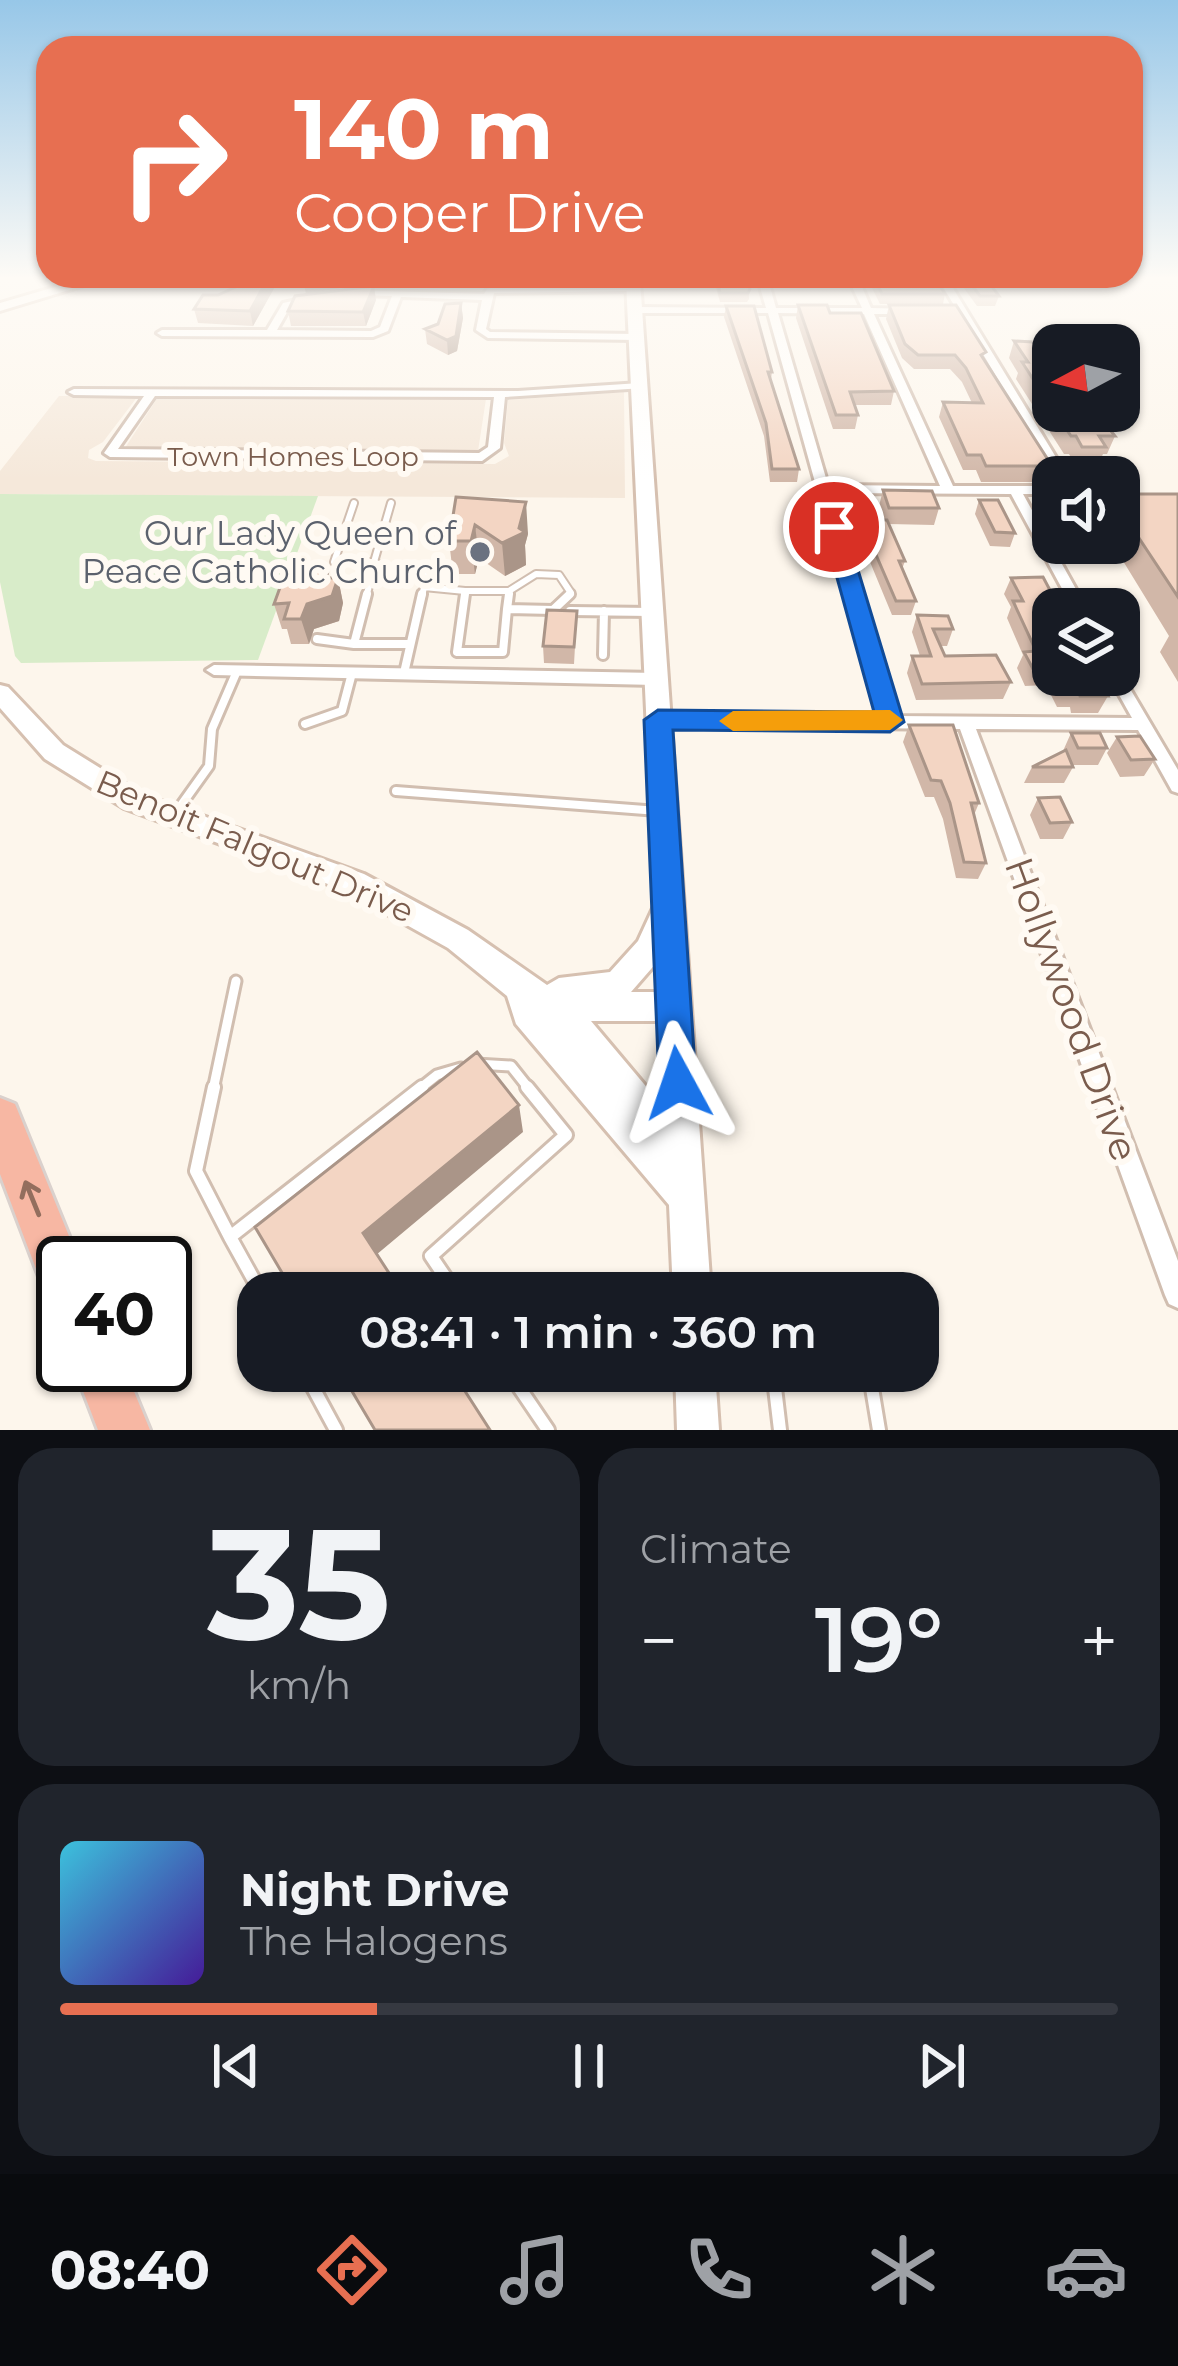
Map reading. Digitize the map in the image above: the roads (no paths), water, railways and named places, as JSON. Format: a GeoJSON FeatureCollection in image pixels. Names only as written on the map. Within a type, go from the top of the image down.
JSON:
{"type":"FeatureCollection","features":[{"type":"Feature","properties":{"kind":"highway"},"geometry":{"type":"LineString","coordinates":[[0,1119],[46,1236]]}},
{"type":"Feature","properties":{"kind":"highway"},"geometry":{"type":"LineString","coordinates":[[109,1392],[124,1430]]}},
{"type":"Feature","properties":{"kind":"street"},"geometry":{"type":"LineString","coordinates":[[638,347],[672,1007],[691,1272]]}},
{"type":"Feature","properties":{"kind":"street"},"geometry":{"type":"LineString","coordinates":[[783,347],[890,722]]}},
{"type":"Feature","properties":{"kind":"street"},"geometry":{"type":"LineString","coordinates":[[884,347],[947,489]]}},
{"type":"Feature","properties":{"kind":"street"},"geometry":{"type":"LineString","coordinates":[[984,347],[1049,456]]}},
{"type":"Feature","properties":{"kind":"street"},"geometry":{"type":"LineString","coordinates":[[74,392],[500,394],[640,386]]}},
{"type":"Feature","properties":{"kind":"street","name":"Town Homes Loop"},"geometry":{"type":"LineString","coordinates":[[152,392],[110,453],[482,457],[494,448],[500,394]]}},
{"type":"Feature","properties":{"kind":"street"},"geometry":{"type":"LineString","coordinates":[[823,488],[1032,490]]}},
{"type":"Feature","properties":{"kind":"street"},"geometry":{"type":"LineString","coordinates":[[1015,490],[1069,588]]}},
{"type":"Feature","properties":{"kind":"street"},"geometry":{"type":"LineString","coordinates":[[214,670],[656,679]]}},
{"type":"Feature","properties":{"kind":"street","name":"Benoit Falgout Drive"},"geometry":{"type":"LineString","coordinates":[[0,693],[54,752],[133,801],[354,882],[458,940],[520,988],[559,1006]]}},
{"type":"Feature","properties":{"kind":"street"},"geometry":{"type":"LineString","coordinates":[[1127,696],[1178,786]]}},
{"type":"Feature","properties":{"kind":"street"},"geometry":{"type":"LineString","coordinates":[[658,720],[1142,724]]}},
{"type":"Feature","properties":{"kind":"street","name":"Hollywood Drive"},"geometry":{"type":"LineString","coordinates":[[966,723],[1178,1295]]}},
{"type":"Feature","properties":{"kind":"street"},"geometry":{"type":"LineString","coordinates":[[520,988],[574,992],[618,985],[650,949],[667,904]]}},
{"type":"Feature","properties":{"kind":"street","name":"Benoit Falgout Drive"},"geometry":{"type":"LineString","coordinates":[[520,988],[527,1014],[687,1199]]}},
{"type":"Feature","properties":{"kind":"street"},"geometry":{"type":"LineString","coordinates":[[559,1006],[672,1007]]}},
{"type":"Feature","properties":{"kind":"street"},"geometry":{"type":"LineString","coordinates":[[559,1006],[684,1159]]}},
{"type":"Feature","properties":{"kind":"street"},"geometry":{"type":"LineString","coordinates":[[696,1392],[698,1430]]}},
{"type":"Feature","properties":{"kind":"lane"},"geometry":{"type":"LineString","coordinates":[[354,503],[334,562],[428,570],[404,674]]}},
{"type":"Feature","properties":{"kind":"lane"},"geometry":{"type":"LineString","coordinates":[[374,562],[391,503]]}},
{"type":"Feature","properties":{"kind":"lane"},"geometry":{"type":"LineString","coordinates":[[424,587],[509,591],[536,574],[559,575],[572,593],[553,610]]}},
{"type":"Feature","properties":{"kind":"lane"},"geometry":{"type":"LineString","coordinates":[[354,644],[370,579]]}},
{"type":"Feature","properties":{"kind":"lane"},"geometry":{"type":"LineString","coordinates":[[465,591],[457,652],[503,652],[509,591]]}},
{"type":"Feature","properties":{"kind":"lane"},"geometry":{"type":"LineString","coordinates":[[507,609],[652,613]]}},
{"type":"Feature","properties":{"kind":"lane"},"geometry":{"type":"LineString","coordinates":[[603,655],[604,611]]}},
{"type":"Feature","properties":{"kind":"lane"},"geometry":{"type":"LineString","coordinates":[[317,639],[410,644]]}},
{"type":"Feature","properties":{"kind":"lane"},"geometry":{"type":"LineString","coordinates":[[174,815],[209,766],[212,729],[237,671]]}},
{"type":"Feature","properties":{"kind":"lane"},"geometry":{"type":"LineString","coordinates":[[305,724],[342,711],[352,674]]}},
{"type":"Feature","properties":{"kind":"lane"},"geometry":{"type":"LineString","coordinates":[[396,791],[663,811]]}},
{"type":"Feature","properties":{"kind":"lane"},"geometry":{"type":"LineString","coordinates":[[236,981],[196,1171],[249,1272]]}},
{"type":"Feature","properties":{"kind":"lane"},"geometry":{"type":"LineString","coordinates":[[230,1237],[436,1075],[484,1061],[511,1066],[566,1136],[431,1256],[442,1272]]}},
{"type":"Feature","properties":{"kind":"lane"},"geometry":{"type":"LineString","coordinates":[[315,1392],[336,1430]]}},
{"type":"Feature","properties":{"kind":"lane"},"geometry":{"type":"LineString","coordinates":[[522,1392],[548,1430]]}},
{"type":"Feature","properties":{"kind":"lane"},"geometry":{"type":"LineString","coordinates":[[775,1392],[780,1430]]}},
{"type":"Feature","properties":{"kind":"lane"},"geometry":{"type":"LineString","coordinates":[[872,1392],[879,1430]]}},
{"type":"Feature","properties":{"kind":"place","name":"Our Lady Queen of Peace Catholic Church"},"geometry":{"type":"Point","coordinates":[480,552]}}]}
